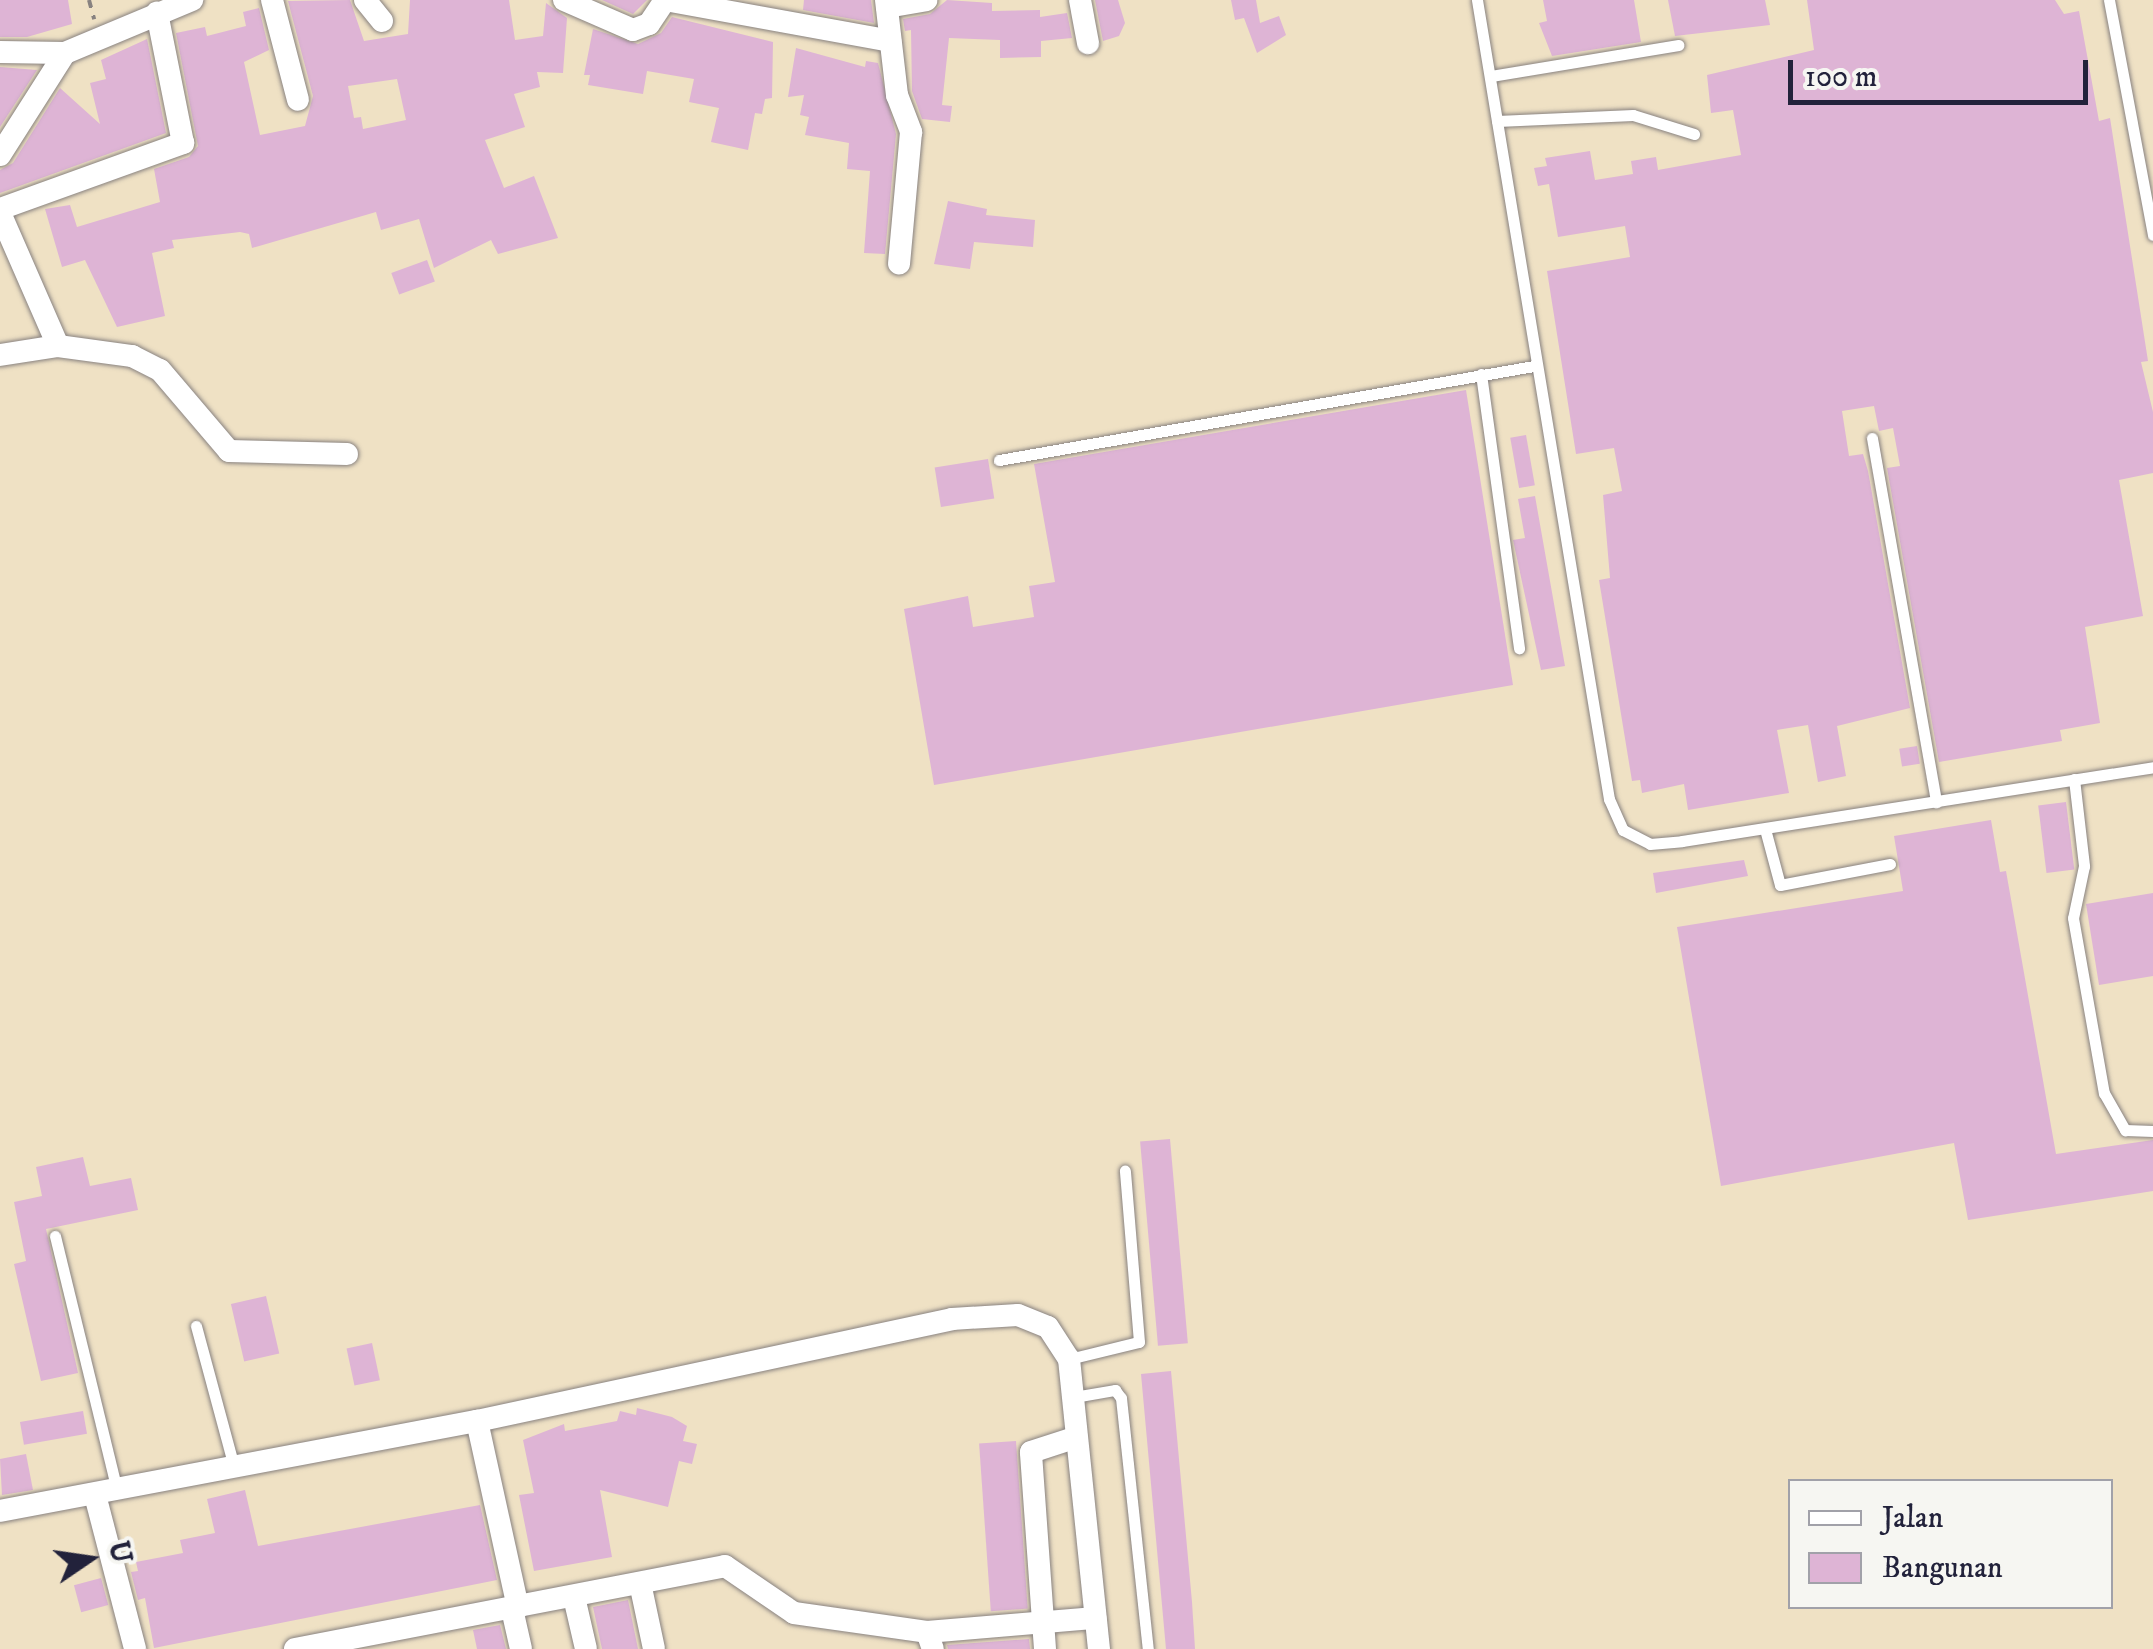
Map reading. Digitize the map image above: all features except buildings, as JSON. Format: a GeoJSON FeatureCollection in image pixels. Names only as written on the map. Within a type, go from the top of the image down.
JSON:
{"type":"FeatureCollection","features":[{"type":"Feature","properties":{"kind":"street"},"geometry":{"type":"LineString","coordinates":[[0,52],[65,53],[192,0]]}},
{"type":"Feature","properties":{"kind":"street"},"geometry":{"type":"LineString","coordinates":[[272,0],[298,100]]}},
{"type":"Feature","properties":{"kind":"street"},"geometry":{"type":"LineString","coordinates":[[365,0],[382,21]]}},
{"type":"Feature","properties":{"kind":"street"},"geometry":{"type":"LineString","coordinates":[[564,0],[634,30],[649,24],[658,3],[668,0],[890,41]]}},
{"type":"Feature","properties":{"kind":"street"},"geometry":{"type":"LineString","coordinates":[[899,263],[911,132],[897,96],[887,3],[926,0]]}},
{"type":"Feature","properties":{"kind":"street"},"geometry":{"type":"LineString","coordinates":[[1080,0],[1088,43]]}},
{"type":"Feature","properties":{"kind":"street"},"geometry":{"type":"LineString","coordinates":[[58,346],[1,216],[184,144],[157,13]]}},
{"type":"Feature","properties":{"kind":"street"},"geometry":{"type":"LineString","coordinates":[[0,154],[65,53]]}},
{"type":"Feature","properties":{"kind":"street"},"geometry":{"type":"LineString","coordinates":[[0,356],[58,346],[132,356],[160,370],[229,451],[347,454]]}},
{"type":"Feature","properties":{"kind":"street"},"geometry":{"type":"LineString","coordinates":[[0,1511],[477,1421],[952,1318],[1037,1320],[1060,1338],[1069,1359],[1098,1649]]}},
{"type":"Feature","properties":{"kind":"street"},"geometry":{"type":"LineString","coordinates":[[477,1421],[521,1649]]}},
{"type":"Feature","properties":{"kind":"street"},"geometry":{"type":"LineString","coordinates":[[1044,1649],[1031,1452],[1077,1437]]}},
{"type":"Feature","properties":{"kind":"street"},"geometry":{"type":"LineString","coordinates":[[106,1493],[135,1649]]}},
{"type":"Feature","properties":{"kind":"street"},"geometry":{"type":"LineString","coordinates":[[295,1649],[725,1566],[794,1614],[930,1640],[1042,1620],[1096,1618]]}},
{"type":"Feature","properties":{"kind":"street"},"geometry":{"type":"LineString","coordinates":[[640,1583],[654,1649]]}},
{"type":"Feature","properties":{"kind":"street"},"geometry":{"type":"LineString","coordinates":[[574,1597],[586,1649]]}},
{"type":"Feature","properties":{"kind":"lane"},"geometry":{"type":"LineString","coordinates":[[1478,0],[1534,366],[1608,799],[1623,830],[1650,844],[2153,768]]}},
{"type":"Feature","properties":{"kind":"lane"},"geometry":{"type":"LineString","coordinates":[[2109,0],[2153,235]]}},
{"type":"Feature","properties":{"kind":"lane"},"geometry":{"type":"LineString","coordinates":[[1492,76],[1678,45]]}},
{"type":"Feature","properties":{"kind":"lane"},"geometry":{"type":"LineString","coordinates":[[1497,121],[1633,115],[1694,134]]}},
{"type":"Feature","properties":{"kind":"lane"},"geometry":{"type":"LineString","coordinates":[[999,460],[1534,366]]}},
{"type":"Feature","properties":{"kind":"lane"},"geometry":{"type":"LineString","coordinates":[[1482,374],[1519,648]]}},
{"type":"Feature","properties":{"kind":"lane"},"geometry":{"type":"LineString","coordinates":[[1872,438],[1936,802]]}},
{"type":"Feature","properties":{"kind":"lane"},"geometry":{"type":"LineString","coordinates":[[2074,779],[2084,866],[2073,918],[2104,1093],[2125,1130],[2153,1131]]}},
{"type":"Feature","properties":{"kind":"lane"},"geometry":{"type":"LineString","coordinates":[[1766,829],[1780,885],[1890,864]]}},
{"type":"Feature","properties":{"kind":"lane"},"geometry":{"type":"LineString","coordinates":[[1069,1359],[1139,1342],[1125,1171]]}},
{"type":"Feature","properties":{"kind":"lane"},"geometry":{"type":"LineString","coordinates":[[56,1236],[106,1493]]}},
{"type":"Feature","properties":{"kind":"lane"},"geometry":{"type":"LineString","coordinates":[[196,1326],[234,1466]]}},
{"type":"Feature","properties":{"kind":"lane"},"geometry":{"type":"LineString","coordinates":[[1074,1397],[1116,1390],[1120,1398],[1148,1649]]}}]}
